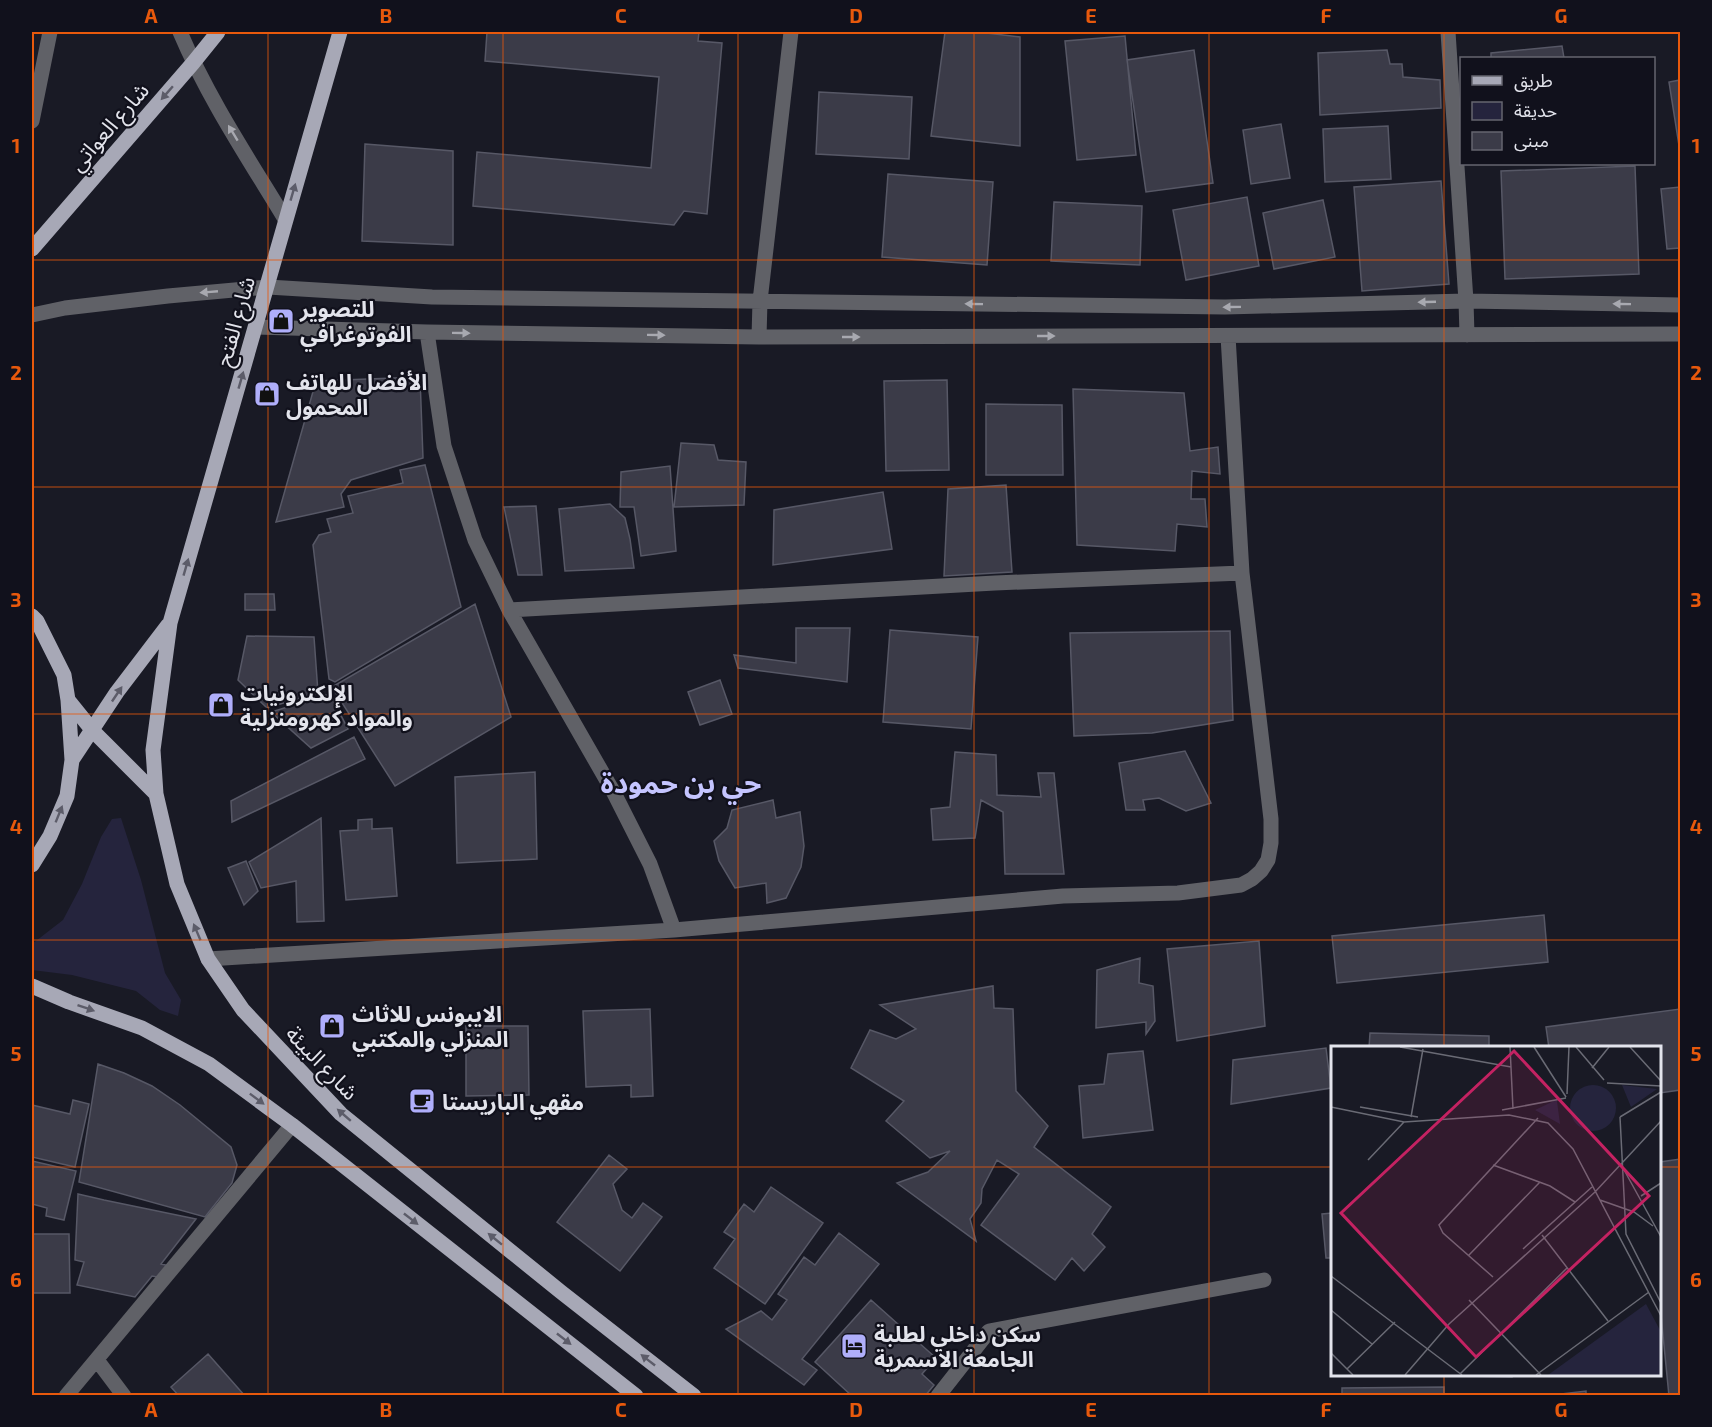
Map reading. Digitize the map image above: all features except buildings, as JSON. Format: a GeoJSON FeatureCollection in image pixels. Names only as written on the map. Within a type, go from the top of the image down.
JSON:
{"type":"FeatureCollection","features":[{"type":"Feature","properties":{"kind":"main road","name":"شارع العواتي"},"geometry":{"type":"LineString","coordinates":[[32,249],[218,32]]}},
{"type":"Feature","properties":{"kind":"main road","name":"شارع الفتح"},"geometry":{"type":"LineString","coordinates":[[170,623],[340,32]]}},
{"type":"Feature","properties":{"kind":"main road"},"geometry":{"type":"LineString","coordinates":[[32,615],[64,675],[72,760],[67,796],[50,836],[32,865]]}},
{"type":"Feature","properties":{"kind":"main road"},"geometry":{"type":"LineString","coordinates":[[72,760],[117,692],[170,623]]}},
{"type":"Feature","properties":{"kind":"main road","name":"شارع البيئة"},"geometry":{"type":"LineString","coordinates":[[170,623],[153,750],[156,794],[177,884],[208,959],[243,1010],[341,1114],[561,1292],[694,1395]]}},
{"type":"Feature","properties":{"kind":"main road"},"geometry":{"type":"LineString","coordinates":[[68,700],[93,731],[156,794]]}},
{"type":"Feature","properties":{"kind":"main road"},"geometry":{"type":"LineString","coordinates":[[32,986],[142,1028],[209,1064],[292,1125],[636,1395]]}},
{"type":"Feature","properties":{"kind":"street"},"geometry":{"type":"LineString","coordinates":[[180,32],[193,63],[285,219]]}},
{"type":"Feature","properties":{"kind":"street"},"geometry":{"type":"LineString","coordinates":[[759,337],[760,301],[791,32]]}},
{"type":"Feature","properties":{"kind":"street"},"geometry":{"type":"LineString","coordinates":[[1448,32],[1467,335]]}},
{"type":"Feature","properties":{"kind":"street"},"geometry":{"type":"LineString","coordinates":[[32,35],[49,35],[32,121]]}},
{"type":"Feature","properties":{"kind":"street"},"geometry":{"type":"LineString","coordinates":[[32,315],[65,308],[267,287],[432,297],[1225,307],[1466,301],[1680,305]]}},
{"type":"Feature","properties":{"kind":"street"},"geometry":{"type":"LineString","coordinates":[[256,327],[759,337],[1680,334]]}},
{"type":"Feature","properties":{"kind":"street"},"geometry":{"type":"LineString","coordinates":[[427,332],[444,446],[475,540],[509,610],[619,803],[650,864],[674,930]]}},
{"type":"Feature","properties":{"kind":"street"},"geometry":{"type":"LineString","coordinates":[[208,959],[674,930],[1063,896],[1178,892],[1241,885],[1252,879],[1268,860],[1271,819],[1242,573],[1228,336]]}},
{"type":"Feature","properties":{"kind":"street"},"geometry":{"type":"LineString","coordinates":[[509,610],[995,583],[1242,573]]}},
{"type":"Feature","properties":{"kind":"street"},"geometry":{"type":"LineString","coordinates":[[66,1395],[292,1125]]}},
{"type":"Feature","properties":{"kind":"street"},"geometry":{"type":"LineString","coordinates":[[938,1395],[989,1331],[1264,1280]]}},
{"type":"Feature","properties":{"kind":"street"},"geometry":{"type":"LineString","coordinates":[[97,1360],[124,1395]]}},
{"type":"Feature","properties":{"kind":"green space"},"geometry":{"type":"Polygon","coordinates":[[[121,818],[141,880],[165,973],[181,1000],[178,1016],[160,1010],[136,991],[72,975],[32,970],[32,944],[63,920],[82,884],[101,837],[112,819],[121,818]]]}},
{"type":"Feature","properties":{"kind":"place","name":"للتصوير الفوتوغرافي"},"geometry":{"type":"Point","coordinates":[281,321]}},
{"type":"Feature","properties":{"kind":"place","name":"الأفضل للهاتف المحمول"},"geometry":{"type":"Point","coordinates":[267,394]}},
{"type":"Feature","properties":{"kind":"place","name":"الإلكترونيات والمواد كهرومنزلية"},"geometry":{"type":"Point","coordinates":[221,705]}},
{"type":"Feature","properties":{"kind":"place","name":"الايبونس للاثاث المنزلي والمكتبي"},"geometry":{"type":"Point","coordinates":[332,1026]}},
{"type":"Feature","properties":{"kind":"place","name":"مقهي الباريستا"},"geometry":{"type":"Point","coordinates":[422,1101]}},
{"type":"Feature","properties":{"kind":"place","name":"سكن داخلي لطلبة الجامعة اﻻسمرية"},"geometry":{"type":"Point","coordinates":[854,1346]}},
{"type":"Feature","properties":{"kind":"district","name":"حي بن حمودة"},"geometry":{"type":"Point","coordinates":[681,782]}}]}
